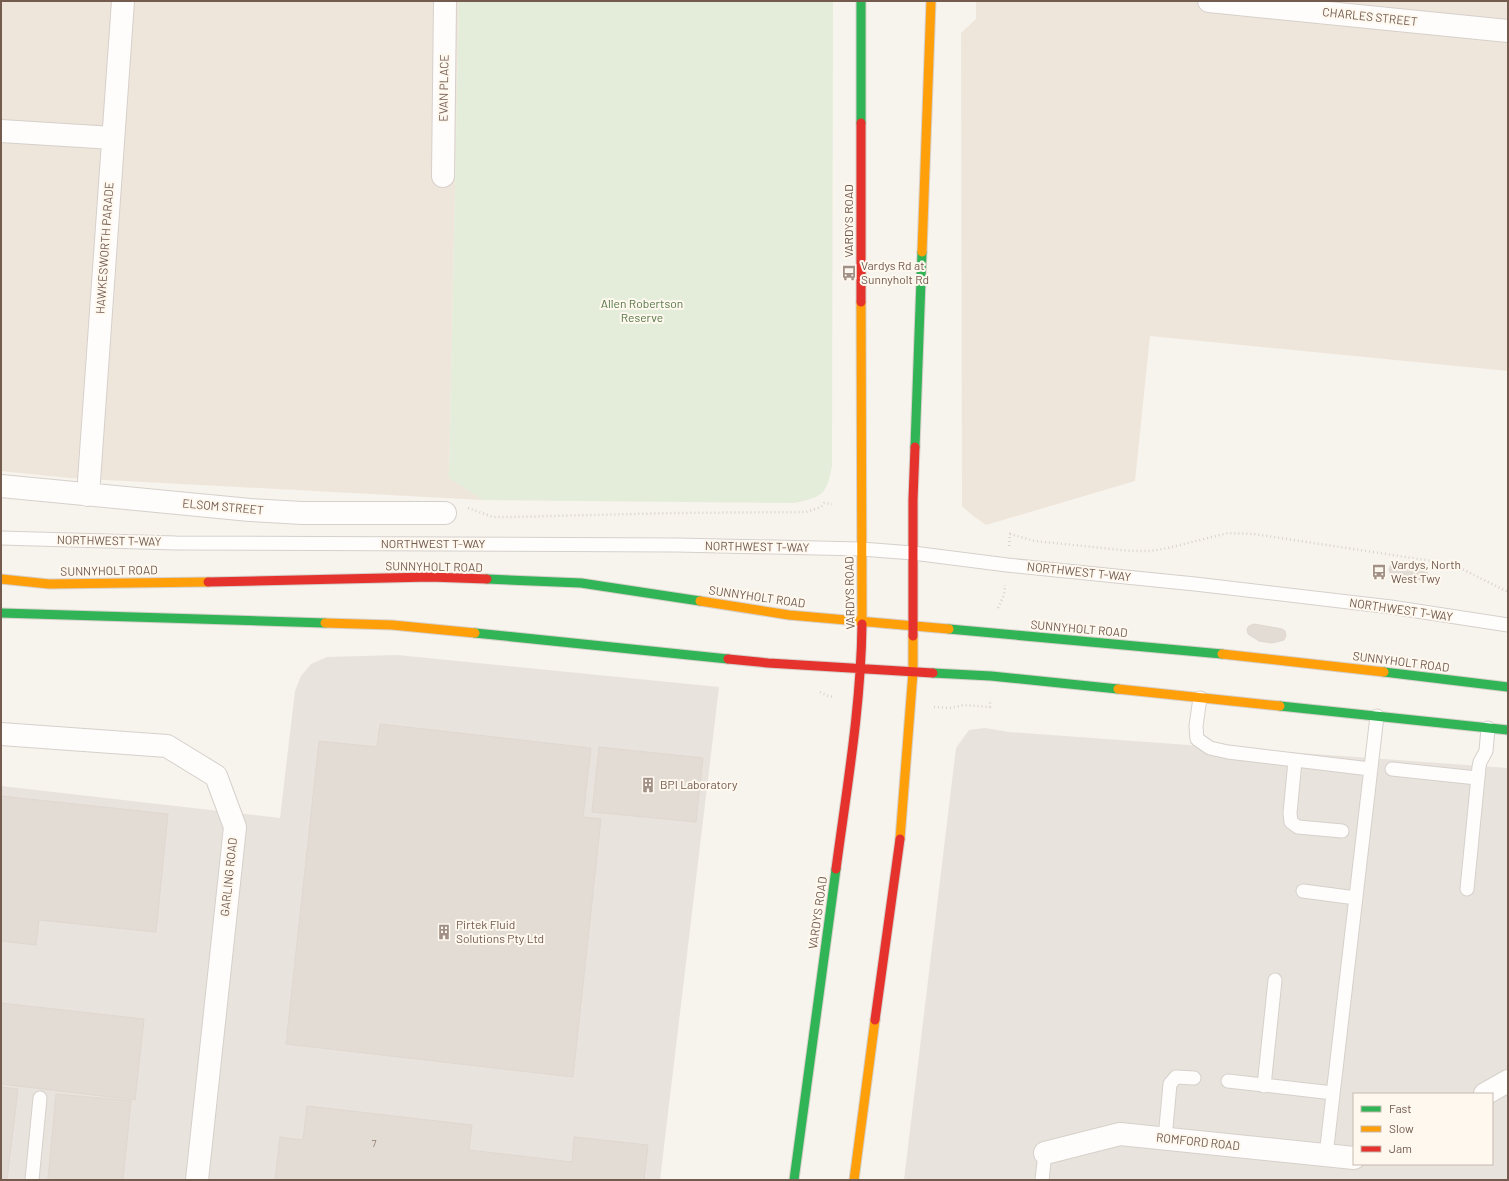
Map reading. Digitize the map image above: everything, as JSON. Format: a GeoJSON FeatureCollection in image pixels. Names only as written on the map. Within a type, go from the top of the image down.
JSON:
{"type":"FeatureCollection","features":[{"type":"Feature","properties":{"kind":"main road","name":"VARDYS ROAD"},"geometry":{"type":"LineString","coordinates":[[794,1180],[862,668],[861,1]]}},
{"type":"Feature","properties":{"kind":"main road"},"geometry":{"type":"LineString","coordinates":[[854,1180],[901,829],[913,672],[913,500],[931,1]]}},
{"type":"Feature","properties":{"kind":"main road","name":"SUNNYHOLT ROAD"},"geometry":{"type":"LineString","coordinates":[[1,579],[57,584],[430,577],[581,583],[789,615],[1257,656],[1508,687]]}},
{"type":"Feature","properties":{"kind":"main road"},"geometry":{"type":"LineString","coordinates":[[1,613],[392,625],[768,663],[991,676],[1508,730]]}},
{"type":"Feature","properties":{"kind":"street","name":"HAWKESWORTH PARADE"},"geometry":{"type":"LineString","coordinates":[[88,495],[124,1]]}},
{"type":"Feature","properties":{"kind":"street","name":"EVAN PLACE"},"geometry":{"type":"LineString","coordinates":[[443,176],[445,1]]}},
{"type":"Feature","properties":{"kind":"street","name":"CHARLES STREET"},"geometry":{"type":"LineString","coordinates":[[1209,1],[1380,10],[1508,31]]}},
{"type":"Feature","properties":{"kind":"street"},"geometry":{"type":"LineString","coordinates":[[1,131],[113,138]]}},
{"type":"Feature","properties":{"kind":"street","name":"ELSOM STREET"},"geometry":{"type":"LineString","coordinates":[[1,486],[250,510],[302,513],[445,513]]}},
{"type":"Feature","properties":{"kind":"street","name":"GARLING ROAD"},"geometry":{"type":"LineString","coordinates":[[1,734],[167,746],[216,776],[235,827],[197,1180]]}},
{"type":"Feature","properties":{"kind":"street"},"geometry":{"type":"LineString","coordinates":[[1487,1093],[1508,1081]]}},
{"type":"Feature","properties":{"kind":"street","name":"ROMFORD ROAD"},"geometry":{"type":"LineString","coordinates":[[1045,1154],[1120,1134],[1353,1158]]}},
{"type":"Feature","properties":{"kind":"lane","name":"NORTHWEST T-WAY"},"geometry":{"type":"LineString","coordinates":[[1,538],[176,543],[677,545],[861,549],[913,553],[1007,565],[1195,584],[1391,607],[1508,626]]}},
{"type":"Feature","properties":{"kind":"lane"},"geometry":{"type":"LineString","coordinates":[[1200,698],[1196,731],[1198,739],[1210,748],[1228,752],[1296,761],[1370,769]]}},
{"type":"Feature","properties":{"kind":"lane"},"geometry":{"type":"LineString","coordinates":[[1326,1155],[1376,716]]}},
{"type":"Feature","properties":{"kind":"lane"},"geometry":{"type":"LineString","coordinates":[[1467,889],[1480,762],[1486,751],[1488,728]]}},
{"type":"Feature","properties":{"kind":"lane"},"geometry":{"type":"LineString","coordinates":[[1296,761],[1290,813],[1291,822],[1298,827],[1342,831]]}},
{"type":"Feature","properties":{"kind":"lane"},"geometry":{"type":"LineString","coordinates":[[1392,769],[1478,778]]}},
{"type":"Feature","properties":{"kind":"lane"},"geometry":{"type":"LineString","coordinates":[[1303,891],[1356,898]]}},
{"type":"Feature","properties":{"kind":"lane"},"geometry":{"type":"LineString","coordinates":[[1264,1086],[1275,980]]}},
{"type":"Feature","properties":{"kind":"lane"},"geometry":{"type":"LineString","coordinates":[[1164,1138],[1170,1084],[1176,1077],[1194,1078]]}},
{"type":"Feature","properties":{"kind":"lane"},"geometry":{"type":"LineString","coordinates":[[1228,1082],[1333,1093]]}},
{"type":"Feature","properties":{"kind":"lane"},"geometry":{"type":"LineString","coordinates":[[32,1180],[40,1098]]}},
{"type":"Feature","properties":{"kind":"lane"},"geometry":{"type":"LineString","coordinates":[[1042,1180],[1045,1154]]}},
{"type":"Feature","properties":{"kind":"path"},"geometry":{"type":"LineString","coordinates":[[445,513],[463,507],[494,517],[806,512],[821,507],[824,503],[832,504]]}},
{"type":"Feature","properties":{"kind":"path"},"geometry":{"type":"LineString","coordinates":[[1009,544],[1010,534],[1036,541],[1131,551],[1150,551],[1228,533],[1254,534],[1452,564],[1508,592]]}},
{"type":"Feature","properties":{"kind":"path"},"geometry":{"type":"LineString","coordinates":[[996,614],[1004,595]]}},
{"type":"Feature","properties":{"kind":"path"},"geometry":{"type":"LineString","coordinates":[[938,707],[951,708],[964,705],[990,707],[990,699]]}},
{"type":"Feature","properties":{"kind":"shaded area"},"geometry":{"type":"Polygon","coordinates":[[[1,1],[459,1],[449,477],[483,500],[69,478],[1,471],[1,1]]]}},
{"type":"Feature","properties":{"kind":"shaded area"},"geometry":{"type":"Polygon","coordinates":[[[976,1],[1508,1],[1508,371],[1150,336],[1135,481],[986,525],[962,506],[961,33],[976,19],[976,1]]]}},
{"type":"Feature","properties":{"kind":"shaded area"},"geometry":{"type":"Polygon","coordinates":[[[397,655],[719,687],[660,1180],[1,1180],[1,786],[280,818],[295,691],[301,676],[311,664],[327,657],[397,655]]]}},
{"type":"Feature","properties":{"kind":"shaded area"},"geometry":{"type":"Polygon","coordinates":[[[985,728],[1009,732],[1508,768],[1508,1180],[904,1180],[956,748],[969,730],[985,728]]]}},
{"type":"Feature","properties":{"kind":"green space","name":"Allen Robertson Reserve"},"geometry":{"type":"Polygon","coordinates":[[[459,1],[833,1],[832,466],[828,483],[822,493],[818,496],[795,503],[483,500],[449,478],[459,1]]]}},
{"type":"Feature","properties":{"kind":"building"},"geometry":{"type":"Polygon","coordinates":[[[1403,562],[1417,564],[1427,571],[1428,575],[1426,579],[1422,580],[1393,576],[1389,569],[1391,565],[1403,562]]]}},
{"type":"Feature","properties":{"kind":"building"},"geometry":{"type":"Polygon","coordinates":[[[1254,624],[1282,629],[1285,631],[1286,636],[1284,640],[1272,643],[1259,641],[1248,634],[1247,629],[1249,626],[1254,624]]]}},
{"type":"Feature","properties":{"kind":"building","name":"Pirtek Fluid Solutions Pty Ltd"},"geometry":{"type":"Polygon","coordinates":[[[380,724],[591,748],[583,817],[601,819],[573,1077],[286,1044],[319,741],[377,747],[380,724]]]}},
{"type":"Feature","properties":{"kind":"building","name":"BPI Laboratory"},"geometry":{"type":"Polygon","coordinates":[[[599,747],[703,758],[696,822],[592,812],[599,747]]]}},
{"type":"Feature","properties":{"kind":"building"},"geometry":{"type":"Polygon","coordinates":[[[1,796],[168,814],[156,932],[39,920],[36,945],[1,941],[1,796]]]}},
{"type":"Feature","properties":{"kind":"building"},"geometry":{"type":"Polygon","coordinates":[[[1,1003],[144,1019],[135,1100],[1,1084],[1,1003]]]}},
{"type":"Feature","properties":{"kind":"building"},"geometry":{"type":"Polygon","coordinates":[[[1,1087],[18,1089],[7,1180],[1,1180],[1,1087]]]}},
{"type":"Feature","properties":{"kind":"building"},"geometry":{"type":"Polygon","coordinates":[[[56,1094],[131,1101],[123,1180],[48,1180],[56,1094]]]}},
{"type":"Feature","properties":{"kind":"building"},"geometry":{"type":"Polygon","coordinates":[[[307,1106],[472,1125],[469,1150],[572,1162],[574,1137],[648,1145],[644,1180],[275,1180],[280,1137],[303,1140],[307,1106]]]}},
{"type":"Feature","properties":{"kind":"traffic: fast"},"geometry":{"type":"LineString","coordinates":[[861,1],[861,123]]}},
{"type":"Feature","properties":{"kind":"traffic: fast"},"geometry":{"type":"LineString","coordinates":[[915,447],[922,252]]}},
{"type":"Feature","properties":{"kind":"traffic: fast"},"geometry":{"type":"LineString","coordinates":[[487,579],[581,583],[700,601]]}},
{"type":"Feature","properties":{"kind":"traffic: fast"},"geometry":{"type":"LineString","coordinates":[[1,613],[325,623]]}},
{"type":"Feature","properties":{"kind":"traffic: fast"},"geometry":{"type":"LineString","coordinates":[[949,629],[1222,654]]}},
{"type":"Feature","properties":{"kind":"traffic: fast"},"geometry":{"type":"LineString","coordinates":[[475,633],[728,659]]}},
{"type":"Feature","properties":{"kind":"traffic: fast"},"geometry":{"type":"LineString","coordinates":[[1384,672],[1508,687]]}},
{"type":"Feature","properties":{"kind":"traffic: fast"},"geometry":{"type":"LineString","coordinates":[[933,673],[991,676],[1118,689]]}},
{"type":"Feature","properties":{"kind":"traffic: fast"},"geometry":{"type":"LineString","coordinates":[[1280,706],[1508,730]]}},
{"type":"Feature","properties":{"kind":"traffic: fast"},"geometry":{"type":"LineString","coordinates":[[794,1180],[836,869]]}},
{"type":"Feature","properties":{"kind":"traffic: slow"},"geometry":{"type":"LineString","coordinates":[[922,252],[931,1]]}},
{"type":"Feature","properties":{"kind":"traffic: slow"},"geometry":{"type":"LineString","coordinates":[[861,302],[862,624]]}},
{"type":"Feature","properties":{"kind":"traffic: slow"},"geometry":{"type":"LineString","coordinates":[[1,579],[49,584],[208,582]]}},
{"type":"Feature","properties":{"kind":"traffic: slow"},"geometry":{"type":"LineString","coordinates":[[700,601],[789,615],[949,629]]}},
{"type":"Feature","properties":{"kind":"traffic: slow"},"geometry":{"type":"LineString","coordinates":[[325,623],[392,625],[475,633]]}},
{"type":"Feature","properties":{"kind":"traffic: slow"},"geometry":{"type":"LineString","coordinates":[[900,839],[913,672],[913,636]]}},
{"type":"Feature","properties":{"kind":"traffic: slow"},"geometry":{"type":"LineString","coordinates":[[1222,654],[1384,672]]}},
{"type":"Feature","properties":{"kind":"traffic: slow"},"geometry":{"type":"LineString","coordinates":[[1118,689],[1280,706]]}},
{"type":"Feature","properties":{"kind":"traffic: slow"},"geometry":{"type":"LineString","coordinates":[[854,1180],[875,1020]]}},
{"type":"Feature","properties":{"kind":"traffic: jam"},"geometry":{"type":"LineString","coordinates":[[861,123],[861,302]]}},
{"type":"Feature","properties":{"kind":"traffic: jam"},"geometry":{"type":"LineString","coordinates":[[913,636],[913,500],[915,447]]}},
{"type":"Feature","properties":{"kind":"traffic: jam"},"geometry":{"type":"LineString","coordinates":[[208,582],[430,577],[487,579]]}},
{"type":"Feature","properties":{"kind":"traffic: jam"},"geometry":{"type":"LineString","coordinates":[[836,869],[856,716],[862,624]]}},
{"type":"Feature","properties":{"kind":"traffic: jam"},"geometry":{"type":"LineString","coordinates":[[728,659],[768,663],[933,673]]}},
{"type":"Feature","properties":{"kind":"traffic: jam"},"geometry":{"type":"LineString","coordinates":[[875,1020],[900,839]]}},
{"type":"Feature","properties":{"kind":"place","name":"Vardys Rd at Sunnyholt Rd"},"geometry":{"type":"Point","coordinates":[849,273]}},
{"type":"Feature","properties":{"kind":"place","name":"Vardys, North West Twy"},"geometry":{"type":"Point","coordinates":[1379,572]}},
{"type":"Feature","properties":{"kind":"place","name":"BPI Laboratory"},"geometry":{"type":"Point","coordinates":[648,785]}},
{"type":"Feature","properties":{"kind":"place","name":"Pirtek Fluid Solutions Pty Ltd"},"geometry":{"type":"Point","coordinates":[444,932]}}]}
